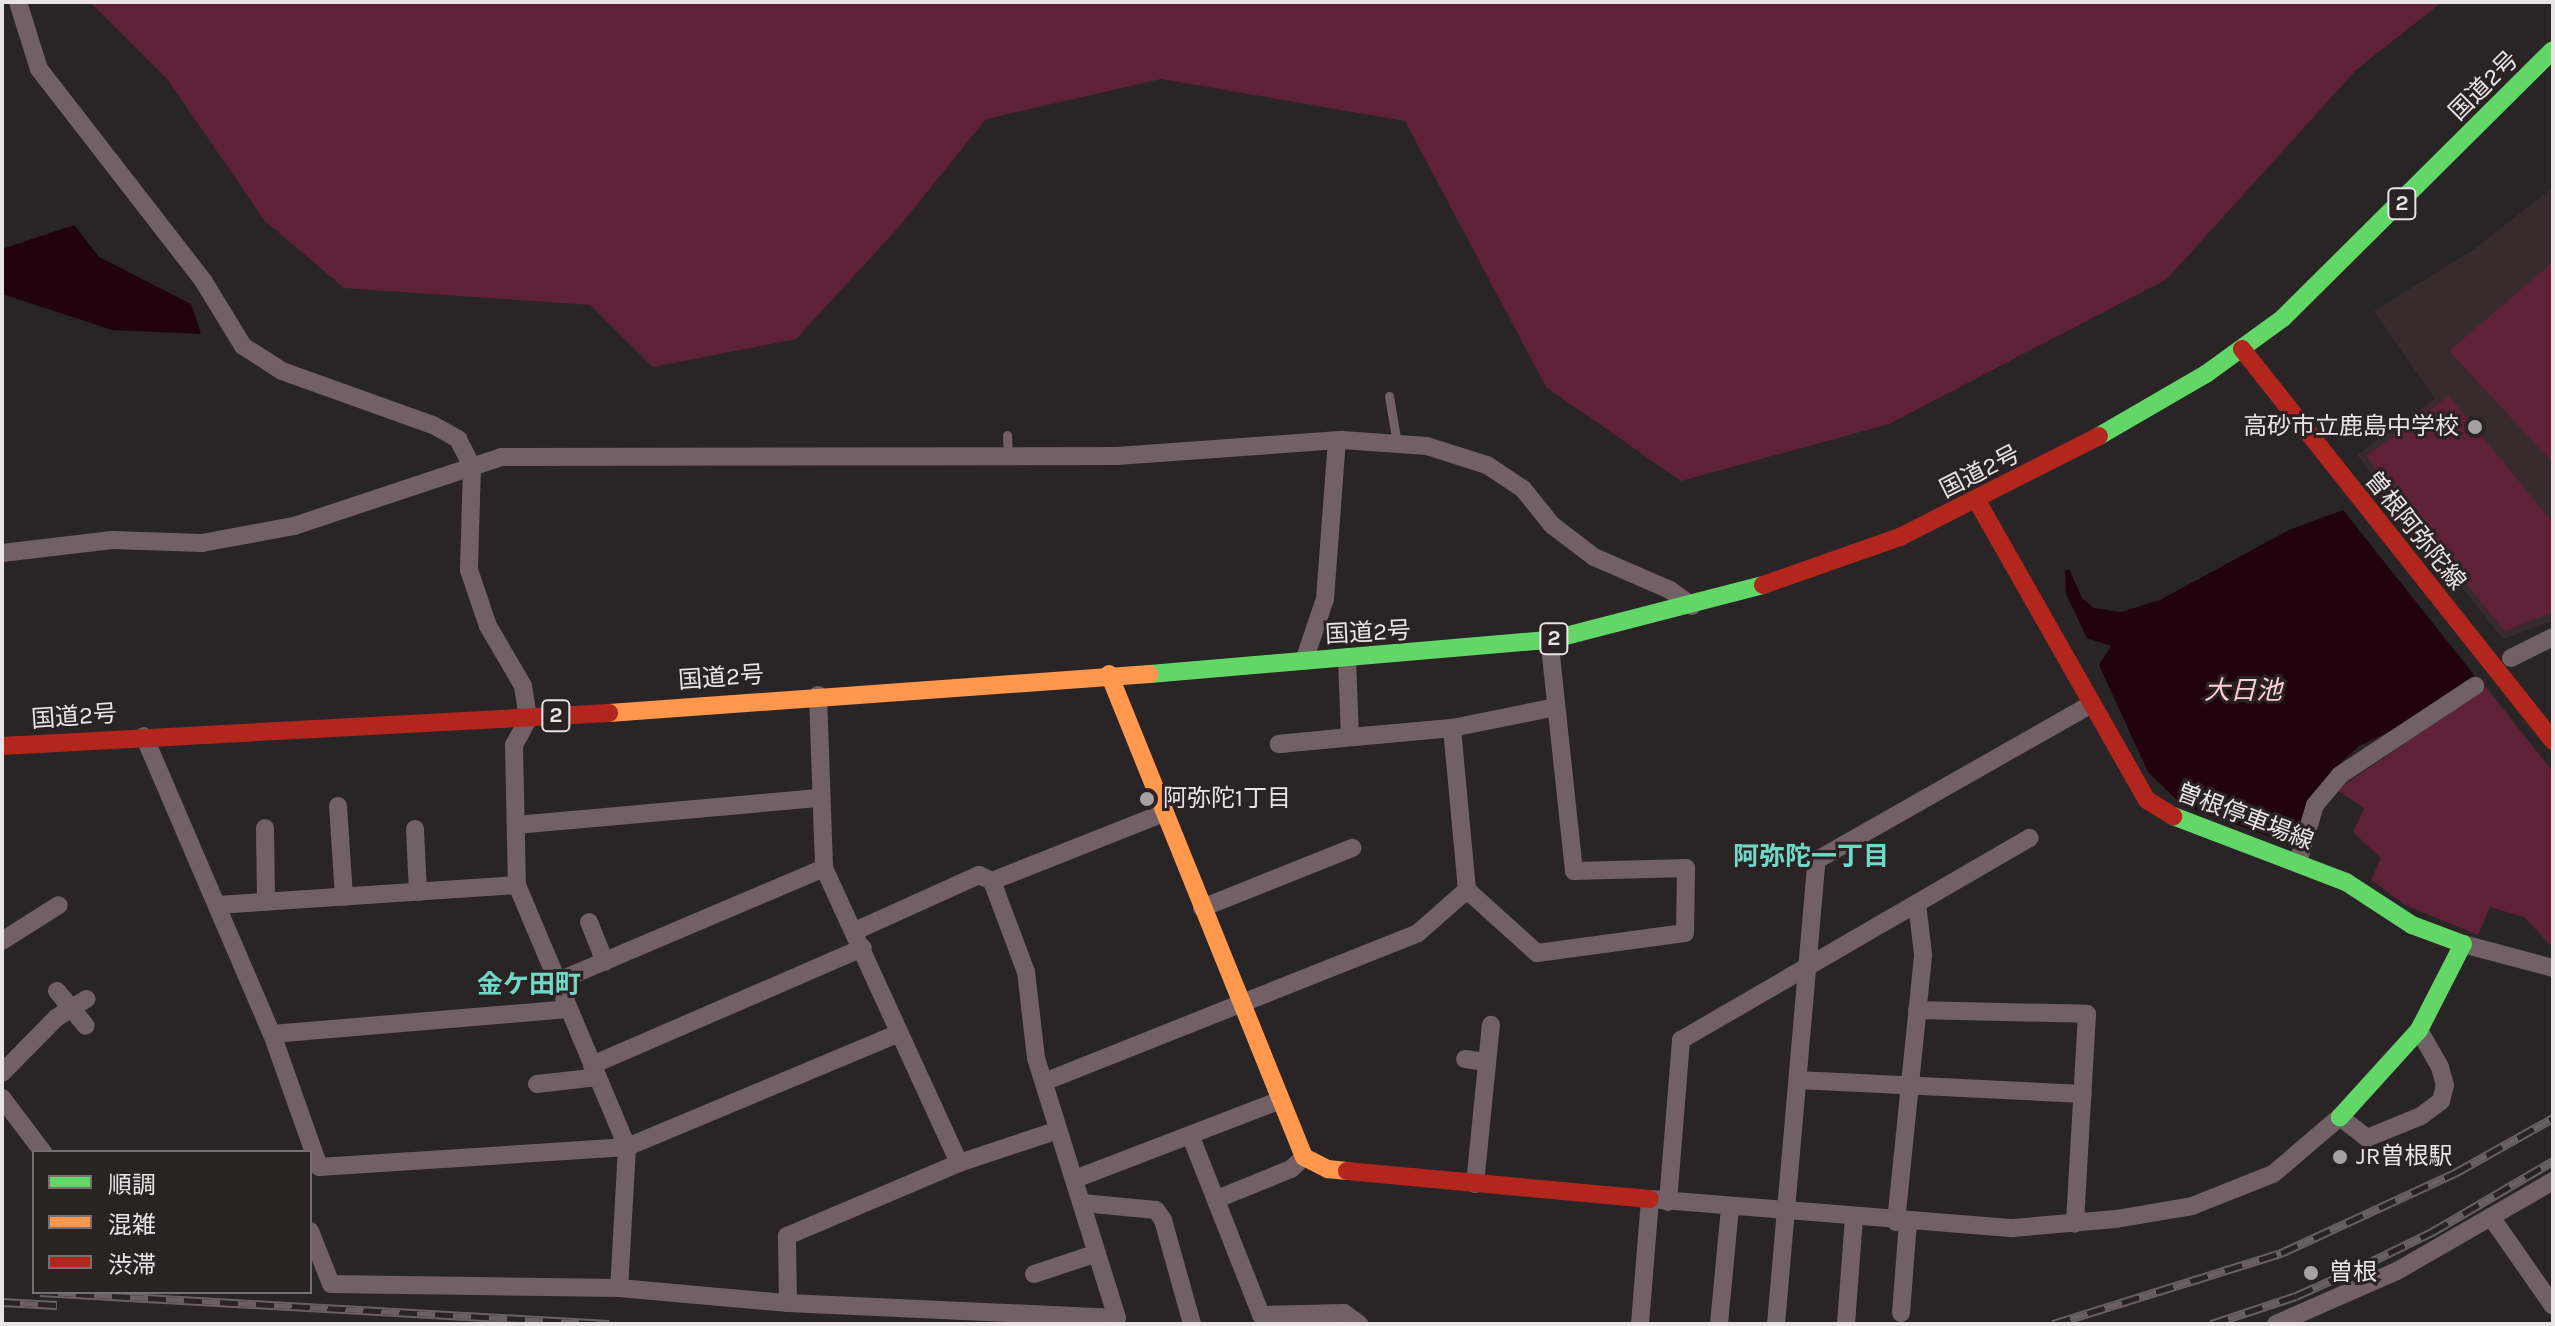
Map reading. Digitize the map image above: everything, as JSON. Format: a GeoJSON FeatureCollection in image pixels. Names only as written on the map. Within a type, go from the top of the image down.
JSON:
{"type":"FeatureCollection","features":[{"type":"Feature","properties":{"kind":"main road","name":"国道2号"},"geometry":{"type":"LineString","coordinates":[[2,746],[144,736],[528,719],[818,695],[1347,659],[1550,640],[1692,606],[1789,579],[1900,537],[1977,501],[2152,407],[2242,349],[2362,244],[2553,50]]}},
{"type":"Feature","properties":{"kind":"main road","name":"曽根阿弥陀線"},"geometry":{"type":"LineString","coordinates":[[2242,349],[2553,741]]}},
{"type":"Feature","properties":{"kind":"main road","name":"曽根停車場線"},"geometry":{"type":"LineString","coordinates":[[1977,501],[2131,780],[2165,815],[2346,882],[2412,925],[2463,944]]}},
{"type":"Feature","properties":{"kind":"main road"},"geometry":{"type":"LineString","coordinates":[[1109,674],[1278,1101],[1304,1157],[1328,1169],[1659,1200]]}},
{"type":"Feature","properties":{"kind":"main road"},"geometry":{"type":"LineString","coordinates":[[2340,1117],[2419,1030],[2463,944]]}},
{"type":"Feature","properties":{"kind":"street"},"geometry":{"type":"LineString","coordinates":[[18,2],[39,69],[204,282],[243,346],[282,371],[433,425],[458,439],[472,466],[469,570],[488,626],[523,686],[528,719],[514,745],[517,885],[627,1147],[619,1288]]}},
{"type":"Feature","properties":{"kind":"street"},"geometry":{"type":"LineString","coordinates":[[2,553],[112,540],[202,543],[294,526],[501,457],[668,453],[1117,456],[1337,441],[1427,446],[1487,465],[1523,489],[1552,525],[1594,557],[1670,590],[1692,606]]}},
{"type":"Feature","properties":{"kind":"street"},"geometry":{"type":"LineString","coordinates":[[1304,661],[1325,599],[1337,441]]}},
{"type":"Feature","properties":{"kind":"street"},"geometry":{"type":"LineString","coordinates":[[2511,658],[2553,637]]}},
{"type":"Feature","properties":{"kind":"street"},"geometry":{"type":"LineString","coordinates":[[1452,728],[1467,890],[1537,953],[1685,933],[1686,868],[1574,871],[1551,656]]}},
{"type":"Feature","properties":{"kind":"street"},"geometry":{"type":"LineString","coordinates":[[1347,659],[1350,737]]}},
{"type":"Feature","properties":{"kind":"street"},"geometry":{"type":"LineString","coordinates":[[2298,862],[2315,805],[2340,775],[2475,686]]}},
{"type":"Feature","properties":{"kind":"street"},"geometry":{"type":"LineString","coordinates":[[818,695],[818,798],[824,868],[959,1163]]}},
{"type":"Feature","properties":{"kind":"street"},"geometry":{"type":"LineString","coordinates":[[1776,1324],[1798,1080],[1804,969],[1817,860],[2090,705]]}},
{"type":"Feature","properties":{"kind":"street"},"geometry":{"type":"LineString","coordinates":[[1452,728],[1336,738],[1279,744],[1452,728],[1556,707]]}},
{"type":"Feature","properties":{"kind":"street"},"geometry":{"type":"LineString","coordinates":[[144,736],[272,1034],[307,1150]]}},
{"type":"Feature","properties":{"kind":"street"},"geometry":{"type":"LineString","coordinates":[[516,825],[818,798]]}},
{"type":"Feature","properties":{"kind":"street"},"geometry":{"type":"LineString","coordinates":[[338,806],[344,897]]}},
{"type":"Feature","properties":{"kind":"street"},"geometry":{"type":"LineString","coordinates":[[992,881],[1164,813]]}},
{"type":"Feature","properties":{"kind":"street"},"geometry":{"type":"LineString","coordinates":[[265,828],[266,902]]}},
{"type":"Feature","properties":{"kind":"street"},"geometry":{"type":"LineString","coordinates":[[415,829],[418,892]]}},
{"type":"Feature","properties":{"kind":"street"},"geometry":{"type":"LineString","coordinates":[[1640,1324],[1681,1040],[2030,838]]}},
{"type":"Feature","properties":{"kind":"street"},"geometry":{"type":"LineString","coordinates":[[1202,908],[1352,848]]}},
{"type":"Feature","properties":{"kind":"street"},"geometry":{"type":"LineString","coordinates":[[558,981],[824,868]]}},
{"type":"Feature","properties":{"kind":"street"},"geometry":{"type":"LineString","coordinates":[[312,1236],[331,1284],[619,1288],[788,1303],[1117,1318],[1036,1058],[1026,972],[992,881],[979,875],[859,939],[595,1071],[537,1084]]}},
{"type":"Feature","properties":{"kind":"street"},"geometry":{"type":"LineString","coordinates":[[217,905],[517,885]]}},
{"type":"Feature","properties":{"kind":"street"},"geometry":{"type":"LineString","coordinates":[[1054,1078],[1418,933],[1467,890]]}},
{"type":"Feature","properties":{"kind":"street"},"geometry":{"type":"LineString","coordinates":[[1901,1313],[1909,1089],[1924,931],[1917,904]]}},
{"type":"Feature","properties":{"kind":"street"},"geometry":{"type":"LineString","coordinates":[[2,941],[45,907]]}},
{"type":"Feature","properties":{"kind":"street"},"geometry":{"type":"LineString","coordinates":[[589,922],[605,962]]}},
{"type":"Feature","properties":{"kind":"street"},"geometry":{"type":"LineString","coordinates":[[2463,944],[2553,968]]}},
{"type":"Feature","properties":{"kind":"street"},"geometry":{"type":"LineString","coordinates":[[57,991],[80,1003],[86,1026]]}},
{"type":"Feature","properties":{"kind":"street"},"geometry":{"type":"LineString","coordinates":[[2,1073],[80,1003]]}},
{"type":"Feature","properties":{"kind":"street"},"geometry":{"type":"LineString","coordinates":[[272,1034],[568,1009]]}},
{"type":"Feature","properties":{"kind":"street"},"geometry":{"type":"LineString","coordinates":[[1917,1010],[2087,1014],[2075,1224]]}},
{"type":"Feature","properties":{"kind":"street"},"geometry":{"type":"LineString","coordinates":[[1475,1184],[1491,1025]]}},
{"type":"Feature","properties":{"kind":"street"},"geometry":{"type":"LineString","coordinates":[[1659,1200],[1902,1222],[2013,1228],[2151,1214],[2231,1193],[2273,1174],[2340,1117],[2367,1138],[2421,1116],[2441,1101],[2445,1085],[2440,1067],[2419,1030]]}},
{"type":"Feature","properties":{"kind":"street"},"geometry":{"type":"LineString","coordinates":[[314,1173],[627,1147],[899,1033]]}},
{"type":"Feature","properties":{"kind":"street"},"geometry":{"type":"LineString","coordinates":[[1465,1059],[1487,1062]]}},
{"type":"Feature","properties":{"kind":"street"},"geometry":{"type":"LineString","coordinates":[[1798,1080],[1909,1089],[2083,1094]]}},
{"type":"Feature","properties":{"kind":"street"},"geometry":{"type":"LineString","coordinates":[[2,1098],[8,1120],[42,1150]]}},
{"type":"Feature","properties":{"kind":"street"},"geometry":{"type":"LineString","coordinates":[[2,1098],[42,1150]]}},
{"type":"Feature","properties":{"kind":"street"},"geometry":{"type":"LineString","coordinates":[[1075,1179],[1191,1137],[1278,1101]]}},
{"type":"Feature","properties":{"kind":"street"},"geometry":{"type":"LineString","coordinates":[[788,1303],[787,1236],[959,1163],[1058,1130]]}},
{"type":"Feature","properties":{"kind":"street"},"geometry":{"type":"LineString","coordinates":[[1191,1137],[1261,1315],[1344,1313],[1359,1324]]}},
{"type":"Feature","properties":{"kind":"street"},"geometry":{"type":"LineString","coordinates":[[1217,1199],[1291,1169],[1304,1157]]}},
{"type":"Feature","properties":{"kind":"street"},"geometry":{"type":"LineString","coordinates":[[2276,1324],[2397,1271],[2553,1181]]}},
{"type":"Feature","properties":{"kind":"street"},"geometry":{"type":"LineString","coordinates":[[1082,1203],[1156,1210],[1163,1220],[1192,1324]]}},
{"type":"Feature","properties":{"kind":"street"},"geometry":{"type":"LineString","coordinates":[[1719,1324],[1730,1208]]}},
{"type":"Feature","properties":{"kind":"street"},"geometry":{"type":"LineString","coordinates":[[2491,1217],[2553,1306]]}},
{"type":"Feature","properties":{"kind":"street"},"geometry":{"type":"LineString","coordinates":[[1846,1324],[1854,1218]]}},
{"type":"Feature","properties":{"kind":"street"},"geometry":{"type":"LineString","coordinates":[[1034,1274],[1097,1253]]}},
{"type":"Feature","properties":{"kind":"lane"},"geometry":{"type":"LineString","coordinates":[[1389,396],[1397,444]]}},
{"type":"Feature","properties":{"kind":"lane"},"geometry":{"type":"LineString","coordinates":[[1007,435],[1008,456]]}},
{"type":"Feature","properties":{"kind":"shaded area"},"geometry":{"type":"Polygon","coordinates":[[[90,2],[2442,2],[2356,70],[2167,279],[1889,424],[1681,481],[1546,387],[1405,121],[1161,79],[986,119],[897,229],[796,339],[653,367],[590,305],[344,288],[264,220],[168,80],[90,2]]]}},
{"type":"Feature","properties":{"kind":"shaded area","name":"高砂市立鹿島中学校"},"geometry":{"type":"Polygon","coordinates":[[[2553,187],[2553,621],[2503,639],[2357,455],[2435,399],[2374,311],[2473,250],[2553,187]]]}},
{"type":"Feature","properties":{"kind":"shaded area"},"geometry":{"type":"Polygon","coordinates":[[[2553,262],[2553,463],[2449,351],[2553,262]]]}},
{"type":"Feature","properties":{"kind":"shaded area"},"geometry":{"type":"Polygon","coordinates":[[[2449,396],[2553,523],[2553,612],[2504,631],[2366,456],[2449,396]]]}},
{"type":"Feature","properties":{"kind":"shaded area"},"geometry":{"type":"Polygon","coordinates":[[[2486,687],[2553,772],[2553,948],[2524,917],[2490,907],[2478,935],[2405,905],[2371,880],[2381,858],[2353,832],[2364,808],[2337,790],[2486,687]]]}},
{"type":"Feature","properties":{"kind":"water"},"geometry":{"type":"Polygon","coordinates":[[[74,225],[99,257],[191,304],[201,334],[112,330],[2,294],[2,249],[74,225]]]}},
{"type":"Feature","properties":{"kind":"water","name":"大日池"},"geometry":{"type":"Polygon","coordinates":[[[2343,510],[2475,676],[2424,715],[2359,746],[2334,769],[2294,845],[2183,806],[2148,772],[2099,665],[2111,646],[2087,638],[2066,594],[2065,571],[2069,569],[2082,598],[2094,608],[2121,612],[2160,600],[2289,530],[2343,510]]]}},
{"type":"Feature","properties":{"kind":"railway"},"geometry":{"type":"LineString","coordinates":[[2053,1324],[2281,1253],[2455,1173],[2553,1118]]}},
{"type":"Feature","properties":{"kind":"railway"},"geometry":{"type":"LineString","coordinates":[[2211,1324],[2296,1296],[2356,1269],[2432,1232],[2553,1161]]}},
{"type":"Feature","properties":{"kind":"railway"},"geometry":{"type":"LineString","coordinates":[[76,1294],[609,1324]]}},
{"type":"Feature","properties":{"kind":"railway"},"geometry":{"type":"LineString","coordinates":[[2,1302],[57,1305]]}},
{"type":"Feature","properties":{"kind":"traffic: fast"},"geometry":{"type":"LineString","coordinates":[[2099,436],[2206,374],[2283,318],[2553,50]]}},
{"type":"Feature","properties":{"kind":"traffic: fast"},"geometry":{"type":"LineString","coordinates":[[1150,674],[1550,640],[1763,585]]}},
{"type":"Feature","properties":{"kind":"traffic: fast"},"geometry":{"type":"LineString","coordinates":[[2173,816],[2346,882],[2412,925],[2463,944],[2419,1030],[2340,1117]]}},
{"type":"Feature","properties":{"kind":"traffic: slow"},"geometry":{"type":"LineString","coordinates":[[1109,674],[1304,1157],[1328,1169],[1347,1171]]}},
{"type":"Feature","properties":{"kind":"traffic: slow"},"geometry":{"type":"LineString","coordinates":[[609,713],[1150,674]]}},
{"type":"Feature","properties":{"kind":"traffic: jam"},"geometry":{"type":"LineString","coordinates":[[2242,349],[2553,741]]}},
{"type":"Feature","properties":{"kind":"traffic: jam"},"geometry":{"type":"LineString","coordinates":[[1763,585],[1900,537],[2099,436]]}},
{"type":"Feature","properties":{"kind":"traffic: jam"},"geometry":{"type":"LineString","coordinates":[[1977,501],[2147,800],[2173,816]]}},
{"type":"Feature","properties":{"kind":"traffic: jam"},"geometry":{"type":"LineString","coordinates":[[2,746],[609,713]]}},
{"type":"Feature","properties":{"kind":"traffic: jam"},"geometry":{"type":"LineString","coordinates":[[1347,1171],[1650,1199]]}},
{"type":"Feature","properties":{"kind":"place","name":"高砂市立鹿島中学校"},"geometry":{"type":"Point","coordinates":[2475,427]}},
{"type":"Feature","properties":{"kind":"place","name":"阿弥陀1丁目"},"geometry":{"type":"Point","coordinates":[1147,799]}},
{"type":"Feature","properties":{"kind":"place","name":"JR曽根駅"},"geometry":{"type":"Point","coordinates":[2340,1157]}},
{"type":"Feature","properties":{"kind":"place","name":"曽根"},"geometry":{"type":"Point","coordinates":[2311,1273]}},
{"type":"Feature","properties":{"kind":"district","name":"阿弥陀一丁目"},"geometry":{"type":"Point","coordinates":[1811,857]}},
{"type":"Feature","properties":{"kind":"district","name":"金ケ田町"},"geometry":{"type":"Point","coordinates":[529,985]}}]}
